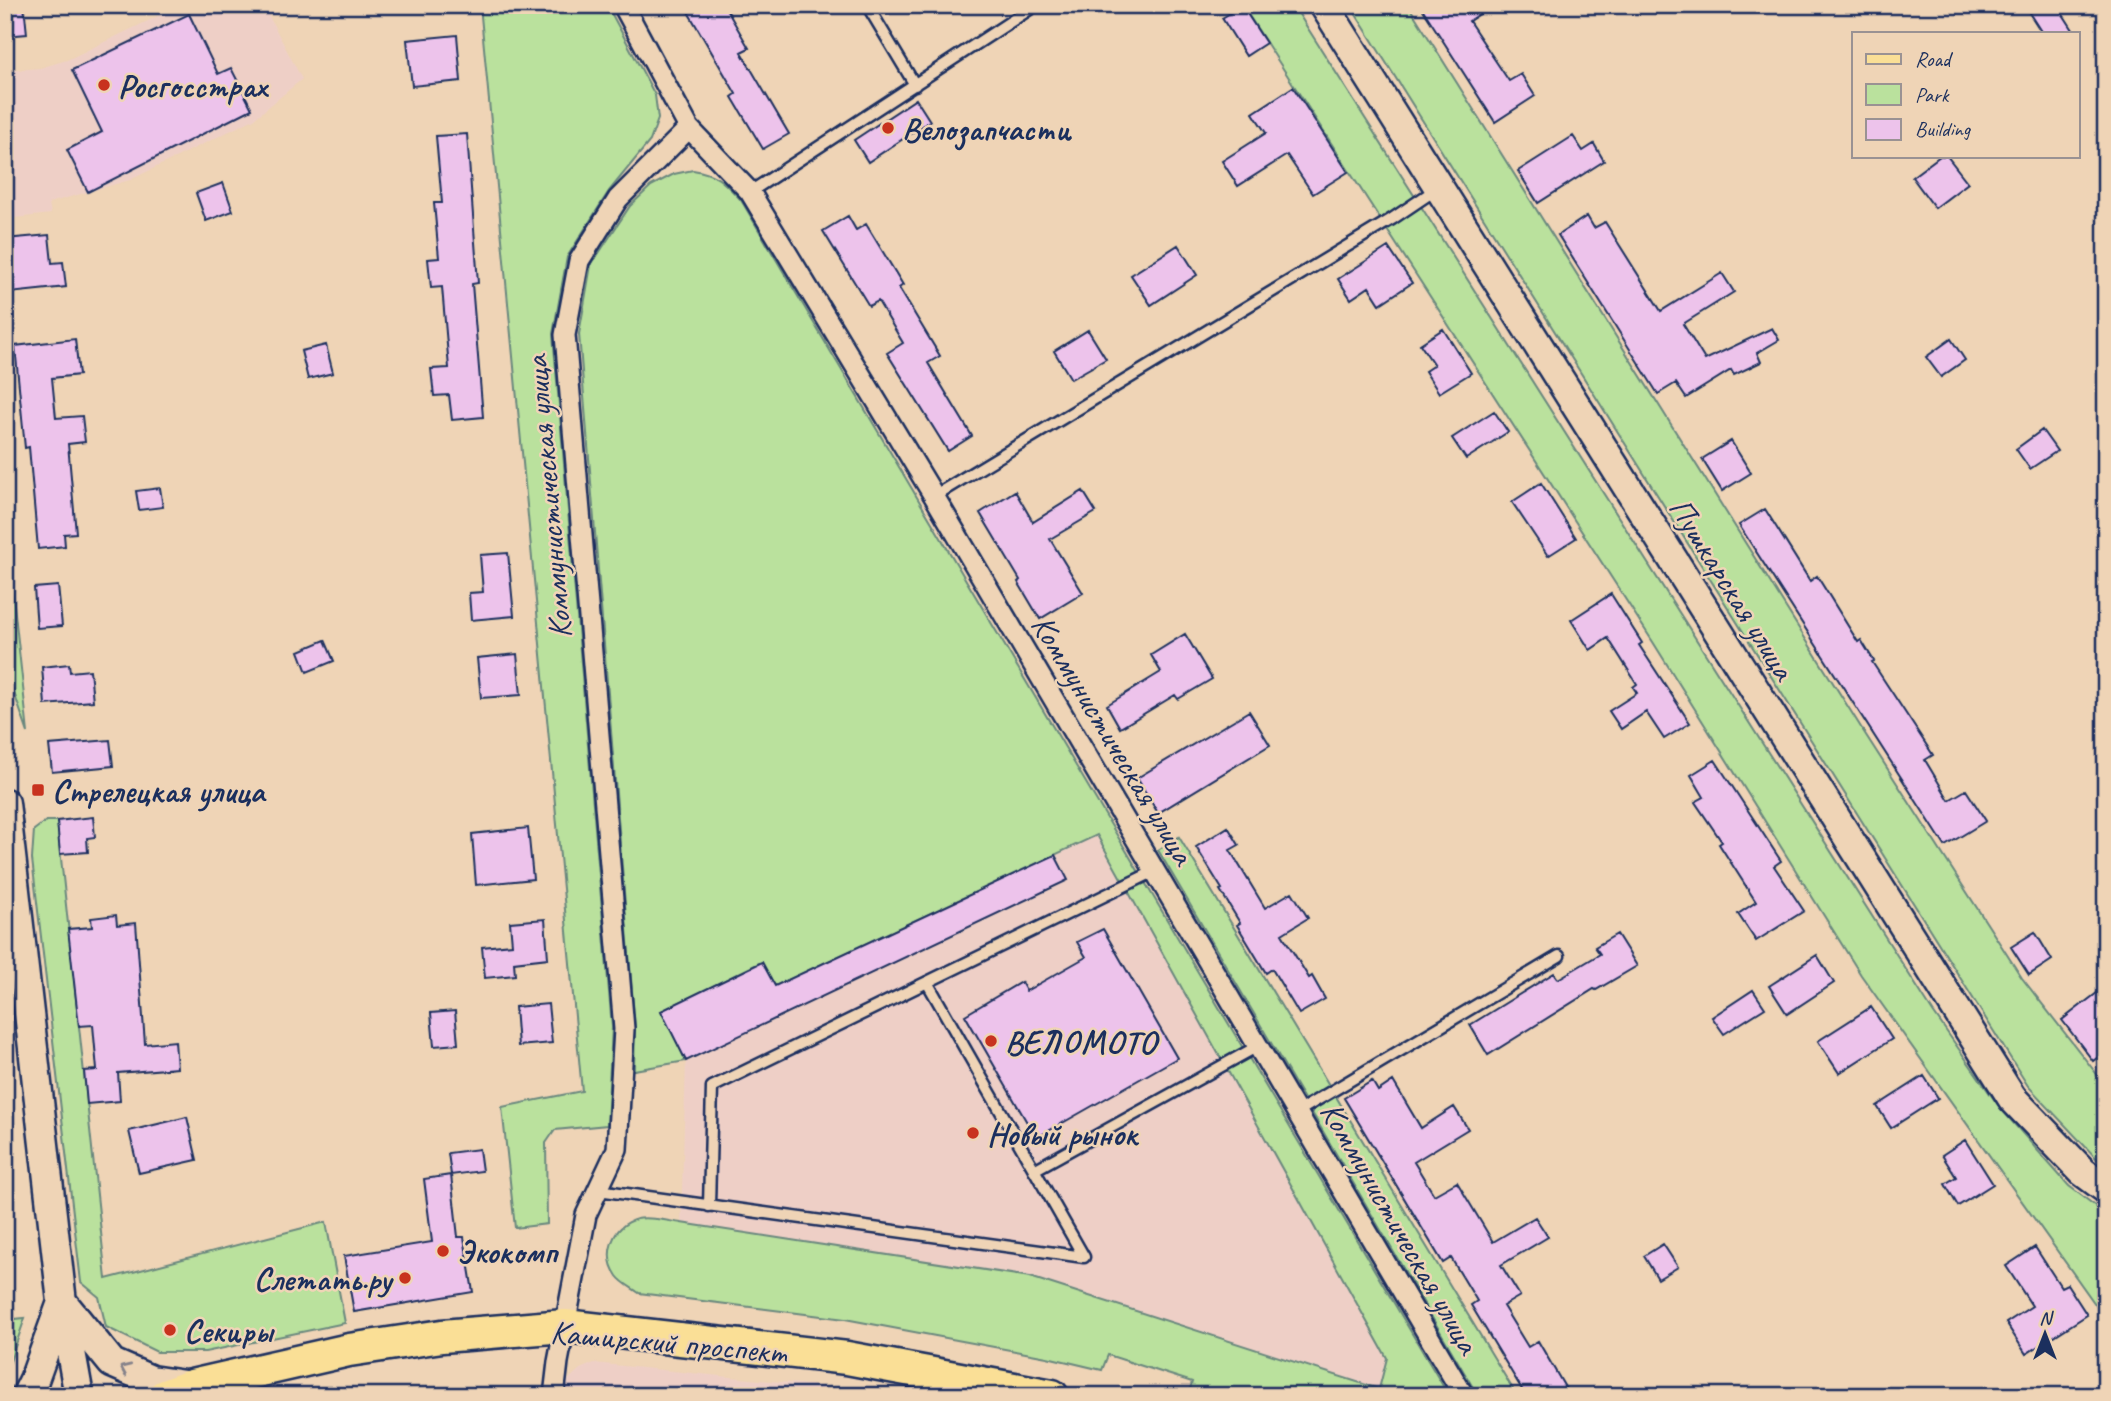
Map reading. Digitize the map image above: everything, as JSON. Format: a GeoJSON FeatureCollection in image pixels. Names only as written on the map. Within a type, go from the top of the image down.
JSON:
{"type":"FeatureCollection","features":[{"type":"Feature","properties":{"kind":"main road","name":"Пушкарская улица"},"geometry":{"type":"LineString","coordinates":[[1324,5],[2012,1098],[2083,1172],[2106,1189]]}},
{"type":"Feature","properties":{"kind":"main road"},"geometry":{"type":"LineString","coordinates":[[5,803],[62,1302],[79,1396]]}},
{"type":"Feature","properties":{"kind":"main road"},"geometry":{"type":"LineString","coordinates":[[62,1302],[112,1363],[177,1391]]}},
{"type":"Feature","properties":{"kind":"main road"},"geometry":{"type":"LineString","coordinates":[[26,1396],[62,1302]]}},
{"type":"Feature","properties":{"kind":"main road","name":"Каширский проспект"},"geometry":{"type":"LineString","coordinates":[[177,1391],[349,1350],[442,1336],[565,1326],[847,1357],[1052,1396]]}},
{"type":"Feature","properties":{"kind":"street","name":"Коммунистическая улица"},"geometry":{"type":"LineString","coordinates":[[623,5],[689,128],[750,192],[934,496],[1464,1396]]}},
{"type":"Feature","properties":{"kind":"street","name":"Коммунистическая улица"},"geometry":{"type":"LineString","coordinates":[[554,1396],[586,1214],[617,1149],[624,1029],[565,334],[579,261],[618,199],[689,128]]}},
{"type":"Feature","properties":{"kind":"lane"},"geometry":{"type":"LineString","coordinates":[[867,5],[915,85]]}},
{"type":"Feature","properties":{"kind":"lane"},"geometry":{"type":"LineString","coordinates":[[750,192],[1036,5]]}},
{"type":"Feature","properties":{"kind":"lane"},"geometry":{"type":"LineString","coordinates":[[934,496],[1439,188]]}},
{"type":"Feature","properties":{"kind":"lane"},"geometry":{"type":"LineString","coordinates":[[709,1206],[712,1087],[1155,871]]}},
{"type":"Feature","properties":{"kind":"lane"},"geometry":{"type":"LineString","coordinates":[[1297,1112],[1559,956]]}},
{"type":"Feature","properties":{"kind":"lane"},"geometry":{"type":"LineString","coordinates":[[597,1190],[1084,1257],[927,982]]}},
{"type":"Feature","properties":{"kind":"lane"},"geometry":{"type":"LineString","coordinates":[[1034,1170],[1258,1046]]}},
{"type":"Feature","properties":{"kind":"shaded area"},"geometry":{"type":"Polygon","coordinates":[[[181,5],[263,5],[302,79],[254,119],[130,180],[49,203],[51,214],[5,219],[5,71],[40,68],[67,60],[181,5]]]}},
{"type":"Feature","properties":{"kind":"shaded area","name":"Новый рынок"},"geometry":{"type":"Polygon","coordinates":[[[1097,835],[1387,1358],[1380,1389],[1030,1277],[681,1223],[686,1061],[661,1011],[762,962],[1097,835]]]}},
{"type":"Feature","properties":{"kind":"shaded area"},"geometry":{"type":"Polygon","coordinates":[[[594,1363],[810,1385],[883,1396],[565,1396],[568,1380],[580,1369],[594,1363]]]}},
{"type":"Feature","properties":{"kind":"green space"},"geometry":{"type":"Polygon","coordinates":[[[480,5],[607,5],[655,95],[658,119],[650,141],[609,191],[567,257],[553,334],[612,1027],[607,1125],[555,1130],[546,1143],[547,1224],[515,1228],[502,1107],[582,1091],[480,5]]]}},
{"type":"Feature","properties":{"kind":"green space"},"geometry":{"type":"Polygon","coordinates":[[[1242,5],[1293,5],[1933,1012],[2000,1108],[2069,1186],[2106,1214],[2106,1315],[2100,1311],[1861,975],[1653,642],[1242,5]]]}},
{"type":"Feature","properties":{"kind":"green space"},"geometry":{"type":"Polygon","coordinates":[[[1350,5],[1408,5],[1862,729],[2022,978],[2106,1086],[2106,1165],[2097,1159],[2028,1086],[1350,5]]]}},
{"type":"Feature","properties":{"kind":"green space"},"geometry":{"type":"Polygon","coordinates":[[[693,170],[720,180],[741,200],[1449,1396],[1188,1396],[1192,1382],[1108,1355],[1102,1370],[845,1319],[639,1293],[617,1276],[610,1259],[612,1242],[616,1235],[628,1223],[642,1218],[653,1218],[1030,1277],[1379,1389],[1387,1358],[1097,835],[775,986],[761,962],[662,1011],[686,1061],[634,1070],[635,1028],[579,334],[591,265],[630,206],[651,186],[674,174],[693,170]]]}},
{"type":"Feature","properties":{"kind":"green space"},"geometry":{"type":"Polygon","coordinates":[[[5,522],[28,733],[11,684],[5,633],[5,522]]]}},
{"type":"Feature","properties":{"kind":"green space"},"geometry":{"type":"Polygon","coordinates":[[[46,821],[57,821],[106,1279],[326,1222],[345,1323],[205,1352],[157,1352],[106,1327],[99,1297],[81,1282],[32,859],[34,830],[46,821]]]}},
{"type":"Feature","properties":{"kind":"green space"},"geometry":{"type":"Polygon","coordinates":[[[1179,837],[1517,1396],[1478,1396],[1158,850],[1179,837]]]}},
{"type":"Feature","properties":{"kind":"green space"},"geometry":{"type":"Polygon","coordinates":[[[25,1318],[5,1376],[5,1320],[25,1318]]]}},
{"type":"Feature","properties":{"kind":"building"},"geometry":{"type":"Polygon","coordinates":[[[5,5],[24,5],[27,34],[5,36],[5,5]]]}},
{"type":"Feature","properties":{"kind":"building"},"geometry":{"type":"Polygon","coordinates":[[[684,5],[724,5],[749,48],[741,52],[789,134],[763,149],[732,97],[736,94],[684,5]]]}},
{"type":"Feature","properties":{"kind":"building"},"geometry":{"type":"Polygon","coordinates":[[[1420,5],[1494,5],[1469,21],[1509,81],[1521,74],[1535,96],[1495,122],[1420,5]]]}},
{"type":"Feature","properties":{"kind":"building"},"geometry":{"type":"Polygon","coordinates":[[[2024,5],[2057,5],[2074,32],[2041,32],[2024,5]]]}},
{"type":"Feature","properties":{"kind":"building"},"geometry":{"type":"Polygon","coordinates":[[[1242,6],[1266,43],[1246,56],[1222,18],[1242,6]]]}},
{"type":"Feature","properties":{"kind":"building"},"geometry":{"type":"Polygon","coordinates":[[[189,14],[218,74],[231,68],[252,109],[88,192],[67,150],[102,132],[72,70],[189,14]]]}},
{"type":"Feature","properties":{"kind":"building"},"geometry":{"type":"Polygon","coordinates":[[[457,35],[461,81],[412,86],[407,40],[457,35]]]}},
{"type":"Feature","properties":{"kind":"building"},"geometry":{"type":"Polygon","coordinates":[[[1293,87],[1348,172],[1313,194],[1287,155],[1238,186],[1222,161],[1266,133],[1253,113],[1293,87]]]}},
{"type":"Feature","properties":{"kind":"building"},"geometry":{"type":"Polygon","coordinates":[[[916,99],[930,121],[868,162],[854,140],[916,99]]]}},
{"type":"Feature","properties":{"kind":"building"},"geometry":{"type":"Polygon","coordinates":[[[467,134],[478,283],[472,284],[483,417],[452,420],[449,395],[434,396],[431,369],[449,368],[442,287],[431,288],[428,259],[439,258],[434,203],[442,203],[436,136],[467,134]]]}},
{"type":"Feature","properties":{"kind":"building"},"geometry":{"type":"Polygon","coordinates":[[[1573,136],[1583,151],[1594,144],[1604,161],[1538,203],[1518,171],[1573,136]]]}},
{"type":"Feature","properties":{"kind":"building"},"geometry":{"type":"Polygon","coordinates":[[[1937,158],[1949,158],[1968,183],[1935,208],[1912,177],[1937,158]]]}},
{"type":"Feature","properties":{"kind":"building"},"geometry":{"type":"Polygon","coordinates":[[[223,183],[233,211],[206,221],[196,193],[223,183]]]}},
{"type":"Feature","properties":{"kind":"building"},"geometry":{"type":"Polygon","coordinates":[[[848,216],[856,230],[866,224],[903,285],[899,288],[940,356],[928,363],[972,436],[948,451],[887,353],[903,343],[878,301],[869,306],[823,231],[848,216]]]}},
{"type":"Feature","properties":{"kind":"building"},"geometry":{"type":"Polygon","coordinates":[[[1587,216],[1594,228],[1605,222],[1661,311],[1722,273],[1734,292],[1683,324],[1705,360],[1772,328],[1779,340],[1757,353],[1761,362],[1734,375],[1731,370],[1686,398],[1676,383],[1658,394],[1558,235],[1587,216]]]}},
{"type":"Feature","properties":{"kind":"building"},"geometry":{"type":"Polygon","coordinates":[[[49,235],[52,263],[63,262],[66,287],[10,293],[5,239],[49,235]]]}},
{"type":"Feature","properties":{"kind":"building"},"geometry":{"type":"Polygon","coordinates":[[[1178,245],[1197,275],[1151,305],[1131,275],[1178,245]]]}},
{"type":"Feature","properties":{"kind":"building"},"geometry":{"type":"Polygon","coordinates":[[[1388,247],[1412,283],[1380,304],[1369,287],[1351,299],[1338,279],[1388,247]]]}},
{"type":"Feature","properties":{"kind":"building"},"geometry":{"type":"Polygon","coordinates":[[[1443,329],[1471,373],[1439,393],[1425,371],[1434,365],[1420,344],[1443,329]]]}},
{"type":"Feature","properties":{"kind":"building"},"geometry":{"type":"Polygon","coordinates":[[[1088,330],[1106,359],[1071,379],[1054,351],[1088,330]]]}},
{"type":"Feature","properties":{"kind":"building"},"geometry":{"type":"Polygon","coordinates":[[[75,339],[79,375],[52,378],[56,418],[82,416],[85,442],[68,444],[76,533],[64,534],[65,546],[38,549],[29,447],[25,448],[15,346],[75,339]]]}},
{"type":"Feature","properties":{"kind":"building"},"geometry":{"type":"Polygon","coordinates":[[[1951,339],[1965,360],[1941,377],[1926,357],[1951,339]]]}},
{"type":"Feature","properties":{"kind":"building"},"geometry":{"type":"Polygon","coordinates":[[[326,345],[333,373],[308,379],[301,351],[326,345]]]}},
{"type":"Feature","properties":{"kind":"building"},"geometry":{"type":"Polygon","coordinates":[[[1494,411],[1508,432],[1466,459],[1452,438],[1494,411]]]}},
{"type":"Feature","properties":{"kind":"building"},"geometry":{"type":"Polygon","coordinates":[[[2042,430],[2057,451],[2030,469],[2016,449],[2042,430]]]}},
{"type":"Feature","properties":{"kind":"building"},"geometry":{"type":"Polygon","coordinates":[[[1731,441],[1751,473],[1722,491],[1702,459],[1731,441]]]}},
{"type":"Feature","properties":{"kind":"building"},"geometry":{"type":"Polygon","coordinates":[[[1541,483],[1576,538],[1548,556],[1512,502],[1541,483]]]}},
{"type":"Feature","properties":{"kind":"building"},"geometry":{"type":"Polygon","coordinates":[[[160,488],[163,507],[139,510],[136,491],[160,488]]]}},
{"type":"Feature","properties":{"kind":"building"},"geometry":{"type":"Polygon","coordinates":[[[1015,491],[1033,522],[1083,491],[1096,512],[1050,539],[1083,593],[1040,619],[980,513],[1015,491]]]}},
{"type":"Feature","properties":{"kind":"building"},"geometry":{"type":"Polygon","coordinates":[[[1765,509],[1810,581],[1817,576],[1858,642],[1861,640],[1874,661],[1872,662],[1933,755],[1925,760],[1949,800],[1966,790],[1986,821],[1945,846],[1739,525],[1765,509]]]}},
{"type":"Feature","properties":{"kind":"building"},"geometry":{"type":"Polygon","coordinates":[[[508,553],[514,616],[471,620],[469,593],[483,592],[480,555],[508,553]]]}},
{"type":"Feature","properties":{"kind":"building"},"geometry":{"type":"Polygon","coordinates":[[[58,586],[62,626],[37,628],[34,588],[58,586]]]}},
{"type":"Feature","properties":{"kind":"building"},"geometry":{"type":"Polygon","coordinates":[[[1611,594],[1642,643],[1639,645],[1690,723],[1664,739],[1646,712],[1621,729],[1609,711],[1637,693],[1633,687],[1637,684],[1608,638],[1590,650],[1571,620],[1611,594]]]}},
{"type":"Feature","properties":{"kind":"building"},"geometry":{"type":"Polygon","coordinates":[[[1185,634],[1212,679],[1178,699],[1175,695],[1120,728],[1107,705],[1161,672],[1151,655],[1185,634]]]}},
{"type":"Feature","properties":{"kind":"building"},"geometry":{"type":"Polygon","coordinates":[[[325,640],[334,661],[307,672],[299,651],[325,640]]]}},
{"type":"Feature","properties":{"kind":"building"},"geometry":{"type":"Polygon","coordinates":[[[517,654],[521,695],[481,698],[477,658],[517,654]]]}},
{"type":"Feature","properties":{"kind":"building"},"geometry":{"type":"Polygon","coordinates":[[[69,664],[70,672],[90,670],[93,701],[45,705],[42,667],[69,664]]]}},
{"type":"Feature","properties":{"kind":"building"},"geometry":{"type":"Polygon","coordinates":[[[1249,711],[1270,745],[1158,813],[1137,778],[1249,711]]]}},
{"type":"Feature","properties":{"kind":"building"},"geometry":{"type":"Polygon","coordinates":[[[110,740],[113,766],[52,772],[49,745],[110,740]]]}},
{"type":"Feature","properties":{"kind":"building"},"geometry":{"type":"Polygon","coordinates":[[[1715,760],[1781,861],[1774,866],[1804,911],[1756,941],[1738,914],[1756,902],[1719,844],[1722,842],[1695,802],[1704,797],[1691,775],[1715,760]]]}},
{"type":"Feature","properties":{"kind":"building"},"geometry":{"type":"Polygon","coordinates":[[[93,817],[95,837],[87,838],[88,852],[60,854],[57,821],[93,817]]]}},
{"type":"Feature","properties":{"kind":"building"},"geometry":{"type":"Polygon","coordinates":[[[1228,827],[1239,845],[1230,850],[1265,908],[1292,892],[1308,918],[1282,934],[1325,999],[1299,1014],[1272,969],[1266,973],[1237,925],[1240,923],[1220,890],[1222,889],[1196,847],[1228,827]]]}},
{"type":"Feature","properties":{"kind":"building"},"geometry":{"type":"Polygon","coordinates":[[[528,828],[533,879],[476,885],[472,834],[528,828]]]}},
{"type":"Feature","properties":{"kind":"building"},"geometry":{"type":"Polygon","coordinates":[[[1055,855],[1068,880],[686,1061],[661,1011],[762,962],[775,986],[1055,855]]]}},
{"type":"Feature","properties":{"kind":"building"},"geometry":{"type":"Polygon","coordinates":[[[116,915],[117,925],[136,923],[145,1044],[175,1041],[177,1068],[118,1073],[120,1101],[87,1104],[84,1071],[97,1070],[93,1025],[79,1026],[68,929],[92,927],[91,918],[116,915]]]}},
{"type":"Feature","properties":{"kind":"building"},"geometry":{"type":"Polygon","coordinates":[[[545,919],[548,958],[514,962],[515,975],[485,978],[482,947],[512,944],[510,922],[545,919]]]}},
{"type":"Feature","properties":{"kind":"building"},"geometry":{"type":"Polygon","coordinates":[[[1103,929],[1177,1058],[1036,1138],[965,1015],[1021,982],[1026,991],[1086,957],[1077,942],[1103,929]]]}},
{"type":"Feature","properties":{"kind":"building"},"geometry":{"type":"Polygon","coordinates":[[[2035,932],[2052,960],[2029,975],[2011,947],[2035,932]]]}},
{"type":"Feature","properties":{"kind":"building"},"geometry":{"type":"Polygon","coordinates":[[[1617,934],[1637,966],[1594,989],[1488,1055],[1470,1025],[1554,973],[1558,979],[1600,954],[1595,947],[1617,934]]]}},
{"type":"Feature","properties":{"kind":"building"},"geometry":{"type":"Polygon","coordinates":[[[1817,955],[1834,983],[1787,1014],[1769,986],[1817,955]]]}},
{"type":"Feature","properties":{"kind":"building"},"geometry":{"type":"Polygon","coordinates":[[[2106,986],[2106,1051],[2093,1061],[2062,1020],[2106,986]]]}},
{"type":"Feature","properties":{"kind":"building"},"geometry":{"type":"Polygon","coordinates":[[[1753,990],[1765,1008],[1724,1034],[1712,1017],[1753,990]]]}},
{"type":"Feature","properties":{"kind":"building"},"geometry":{"type":"Polygon","coordinates":[[[548,1004],[552,1043],[518,1046],[515,1007],[548,1004]]]}},
{"type":"Feature","properties":{"kind":"building"},"geometry":{"type":"Polygon","coordinates":[[[1871,1007],[1892,1039],[1839,1073],[1818,1041],[1871,1007]]]}},
{"type":"Feature","properties":{"kind":"building"},"geometry":{"type":"Polygon","coordinates":[[[455,1011],[458,1044],[434,1046],[431,1013],[455,1011]]]}},
{"type":"Feature","properties":{"kind":"building"},"geometry":{"type":"Polygon","coordinates":[[[1924,1076],[1938,1098],[1891,1128],[1877,1106],[1924,1076]]]}},
{"type":"Feature","properties":{"kind":"building"},"geometry":{"type":"Polygon","coordinates":[[[1372,1081],[1378,1091],[1393,1081],[1421,1128],[1454,1107],[1468,1129],[1414,1162],[1434,1195],[1457,1182],[1493,1242],[1535,1217],[1548,1237],[1501,1265],[1520,1296],[1503,1306],[1528,1347],[1538,1341],[1570,1396],[1526,1396],[1471,1305],[1477,1301],[1451,1258],[1443,1263],[1344,1098],[1372,1081]]]}},
{"type":"Feature","properties":{"kind":"building"},"geometry":{"type":"Polygon","coordinates":[[[187,1117],[197,1160],[139,1173],[129,1131],[187,1117]]]}},
{"type":"Feature","properties":{"kind":"building"},"geometry":{"type":"Polygon","coordinates":[[[1965,1140],[1993,1184],[1958,1206],[1945,1184],[1956,1177],[1942,1155],[1965,1140]]]}},
{"type":"Feature","properties":{"kind":"building"},"geometry":{"type":"Polygon","coordinates":[[[479,1149],[482,1171],[451,1175],[448,1153],[479,1149]]]}},
{"type":"Feature","properties":{"kind":"building"},"geometry":{"type":"Polygon","coordinates":[[[451,1175],[458,1237],[464,1237],[473,1292],[354,1312],[344,1256],[432,1242],[424,1179],[451,1175]]]}},
{"type":"Feature","properties":{"kind":"building"},"geometry":{"type":"Polygon","coordinates":[[[1663,1244],[1678,1267],[1658,1279],[1644,1256],[1663,1244]]]}},
{"type":"Feature","properties":{"kind":"building"},"geometry":{"type":"Polygon","coordinates":[[[2035,1247],[2061,1287],[2067,1284],[2087,1315],[2026,1354],[2006,1323],[2032,1306],[2006,1266],[2035,1247]]]}},
{"type":"Feature","properties":{"kind":"place","name":"Росгосстрах"},"geometry":{"type":"Point","coordinates":[104,85]}},
{"type":"Feature","properties":{"kind":"place","name":"Велозапчасти"},"geometry":{"type":"Point","coordinates":[888,128]}},
{"type":"Feature","properties":{"kind":"place","name":"Стрелецкая улица"},"geometry":{"type":"Point","coordinates":[38,790]}},
{"type":"Feature","properties":{"kind":"place","name":"ВЕЛОМОТО"},"geometry":{"type":"Point","coordinates":[991,1041]}},
{"type":"Feature","properties":{"kind":"place","name":"Новый рынок"},"geometry":{"type":"Point","coordinates":[973,1133]}},
{"type":"Feature","properties":{"kind":"place","name":"Экокомп"},"geometry":{"type":"Point","coordinates":[443,1251]}},
{"type":"Feature","properties":{"kind":"place","name":"Слетать.ру"},"geometry":{"type":"Point","coordinates":[405,1278]}},
{"type":"Feature","properties":{"kind":"place","name":"Секиры"},"geometry":{"type":"Point","coordinates":[170,1330]}}]}
